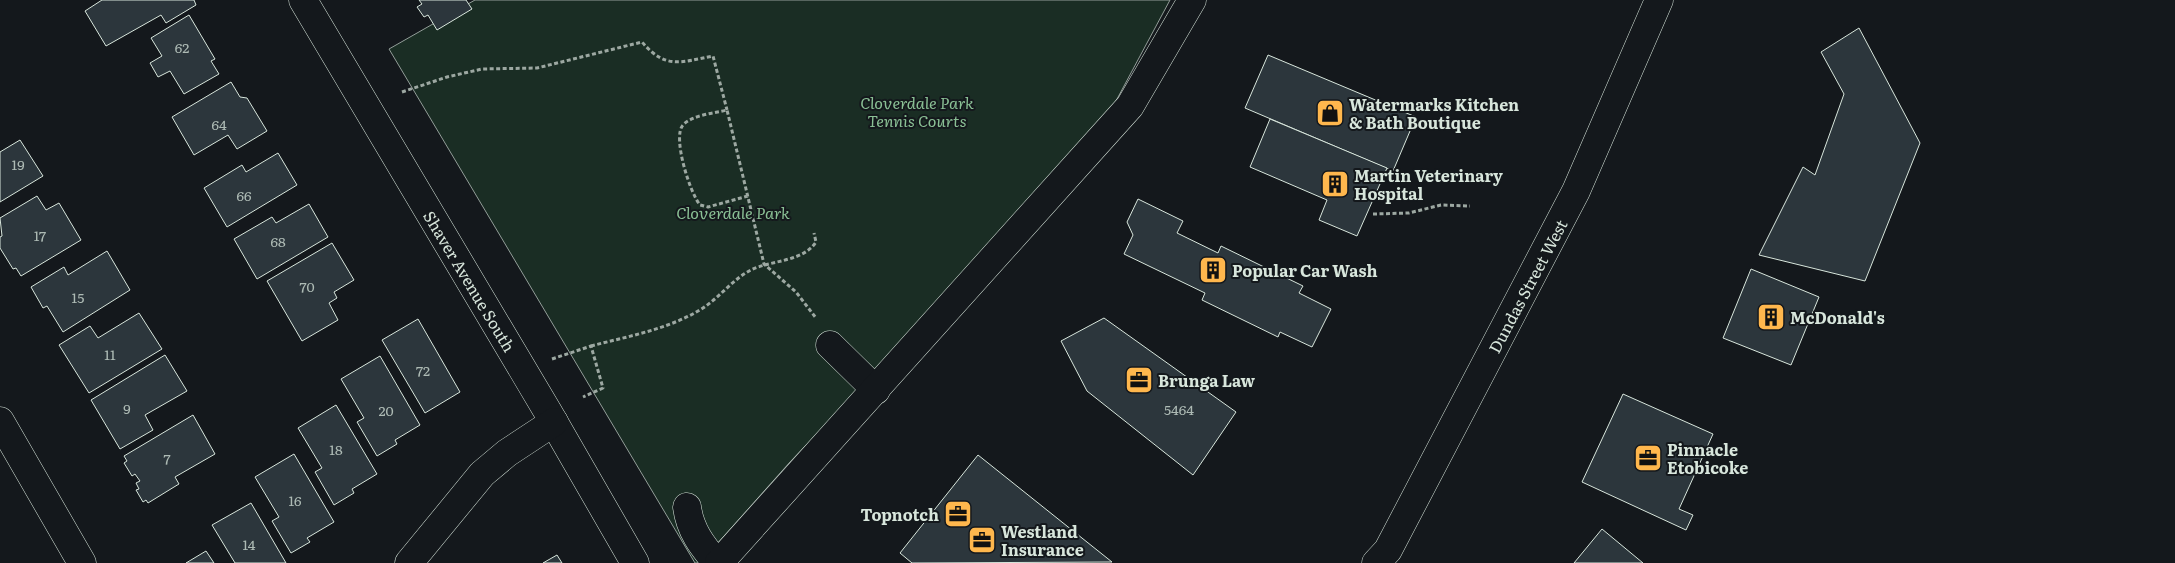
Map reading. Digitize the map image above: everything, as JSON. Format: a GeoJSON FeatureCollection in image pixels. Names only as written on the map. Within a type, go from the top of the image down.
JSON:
{"type":"FeatureCollection","features":[{"type":"Feature","properties":{"kind":"street","name":"Shaver Avenue South"},"geometry":{"type":"LineString","coordinates":[[303,0],[554,422],[635,563]]}},
{"type":"Feature","properties":{"kind":"street"},"geometry":{"type":"LineString","coordinates":[[687,507],[689,523],[706,550],[718,563],[876,390],[1130,106],[1192,0]]}},
{"type":"Feature","properties":{"kind":"street","name":"Dundas Street West"},"geometry":{"type":"LineString","coordinates":[[1376,563],[1388,550],[1576,191],[1659,0]]}},
{"type":"Feature","properties":{"kind":"street"},"geometry":{"type":"LineString","coordinates":[[830,345],[876,390]]}},
{"type":"Feature","properties":{"kind":"street"},"geometry":{"type":"LineString","coordinates":[[0,421],[82,563]]}},
{"type":"Feature","properties":{"kind":"street"},"geometry":{"type":"LineString","coordinates":[[410,563],[482,474],[507,453],[554,422]]}},
{"type":"Feature","properties":{"kind":"path"},"geometry":{"type":"LineString","coordinates":[[402,92],[447,76],[482,68],[537,68],[642,42],[652,54],[667,62],[679,62],[713,56],[764,264],[796,292],[814,315],[830,345]]}},
{"type":"Feature","properties":{"kind":"path"},"geometry":{"type":"LineString","coordinates":[[727,110],[689,121],[679,130],[679,141],[686,173],[691,192],[700,205],[708,207],[748,196]]}},
{"type":"Feature","properties":{"kind":"path"},"geometry":{"type":"LineString","coordinates":[[1373,214],[1409,213],[1441,205],[1470,206]]}},
{"type":"Feature","properties":{"kind":"path"},"geometry":{"type":"LineString","coordinates":[[545,363],[558,356],[644,333],[683,319],[703,308],[742,275],[764,264],[807,252],[816,242],[814,233]]}},
{"type":"Feature","properties":{"kind":"path"},"geometry":{"type":"LineString","coordinates":[[583,397],[604,388],[592,346]]}},
{"type":"Feature","properties":{"kind":"green space","name":"Cloverdale Park"},"geometry":{"type":"Polygon","coordinates":[[[475,0],[1170,0],[1109,114],[700,563],[695,563],[389,49],[475,0]]]}},
{"type":"Feature","properties":{"kind":"building"},"geometry":{"type":"Polygon","coordinates":[[[102,0],[194,0],[196,5],[166,23],[161,15],[106,46],[85,11],[102,0]]]}},
{"type":"Feature","properties":{"kind":"building"},"geometry":{"type":"Polygon","coordinates":[[[419,0],[466,0],[472,9],[437,30],[428,15],[424,17],[417,7],[422,4],[419,0]]]}},
{"type":"Feature","properties":{"kind":"building"},"geometry":{"type":"Polygon","coordinates":[[[189,15],[215,59],[211,61],[219,74],[184,94],[170,71],[158,77],[150,63],[162,56],[151,38],[189,15]]]}},
{"type":"Feature","properties":{"kind":"building"},"geometry":{"type":"Polygon","coordinates":[[[1859,28],[1920,143],[1865,281],[1759,255],[1803,167],[1815,175],[1844,94],[1821,52],[1859,28]]]}},
{"type":"Feature","properties":{"kind":"building","name":"Watermarks Kitchen & Bath Boutique"},"geometry":{"type":"Polygon","coordinates":[[[1268,55],[1416,117],[1393,171],[1245,108],[1268,55]]]}},
{"type":"Feature","properties":{"kind":"building"},"geometry":{"type":"Polygon","coordinates":[[[231,82],[240,97],[247,98],[267,131],[237,149],[228,135],[194,155],[172,117],[231,82]]]}},
{"type":"Feature","properties":{"kind":"building","name":"Martin Veterinary Hospital"},"geometry":{"type":"Polygon","coordinates":[[[1270,119],[1387,168],[1357,236],[1319,220],[1327,200],[1250,167],[1270,119]]]}},
{"type":"Feature","properties":{"kind":"building"},"geometry":{"type":"Polygon","coordinates":[[[20,140],[43,176],[0,202],[0,152],[20,140]]]}},
{"type":"Feature","properties":{"kind":"building"},"geometry":{"type":"Polygon","coordinates":[[[278,153],[297,185],[227,227],[204,188],[242,165],[246,172],[278,153]]]}},
{"type":"Feature","properties":{"kind":"building"},"geometry":{"type":"Polygon","coordinates":[[[37,196],[46,210],[59,203],[81,240],[21,276],[16,268],[13,269],[0,248],[0,237],[2,236],[0,218],[37,196]]]}},
{"type":"Feature","properties":{"kind":"building","name":"Popular Car Wash"},"geometry":{"type":"Polygon","coordinates":[[[1138,199],[1183,221],[1177,233],[1218,253],[1221,246],[1303,286],[1299,293],[1331,309],[1312,347],[1280,332],[1278,337],[1202,300],[1205,293],[1124,254],[1133,235],[1127,222],[1138,199]]]}},
{"type":"Feature","properties":{"kind":"building"},"geometry":{"type":"Polygon","coordinates":[[[309,204],[328,237],[257,279],[234,239],[272,217],[276,223],[309,204]]]}},
{"type":"Feature","properties":{"kind":"building"},"geometry":{"type":"Polygon","coordinates":[[[332,243],[354,280],[334,292],[337,298],[329,303],[338,320],[302,341],[267,281],[332,243]]]}},
{"type":"Feature","properties":{"kind":"building"},"geometry":{"type":"Polygon","coordinates":[[[107,251],[130,290],[63,332],[47,306],[43,308],[31,287],[64,267],[68,275],[107,251]]]}},
{"type":"Feature","properties":{"kind":"building","name":"McDonald's"},"geometry":{"type":"Polygon","coordinates":[[[1751,269],[1819,297],[1791,365],[1723,338],[1751,269]]]}},
{"type":"Feature","properties":{"kind":"building"},"geometry":{"type":"Polygon","coordinates":[[[139,313],[162,349],[89,393],[59,345],[90,326],[98,338],[139,313]]]}},
{"type":"Feature","properties":{"kind":"building"},"geometry":{"type":"Polygon","coordinates":[[[1104,318],[1236,412],[1193,475],[1087,391],[1061,341],[1104,318]]]}},
{"type":"Feature","properties":{"kind":"building"},"geometry":{"type":"Polygon","coordinates":[[[418,319],[460,392],[425,413],[382,340],[418,319]]]}},
{"type":"Feature","properties":{"kind":"building"},"geometry":{"type":"Polygon","coordinates":[[[165,355],[187,391],[145,415],[153,430],[120,449],[91,400],[165,355]]]}},
{"type":"Feature","properties":{"kind":"building"},"geometry":{"type":"Polygon","coordinates":[[[380,356],[420,425],[395,440],[397,444],[377,456],[357,422],[364,418],[341,379],[380,356]]]}},
{"type":"Feature","properties":{"kind":"building","name":"Pinnacle Etobicoke"},"geometry":{"type":"Polygon","coordinates":[[[1623,394],[1713,434],[1679,509],[1693,515],[1686,530],[1582,482],[1623,394]]]}},
{"type":"Feature","properties":{"kind":"building"},"geometry":{"type":"Polygon","coordinates":[[[336,405],[377,474],[352,489],[354,493],[334,505],[315,472],[322,468],[298,428],[336,405]]]}},
{"type":"Feature","properties":{"kind":"building"},"geometry":{"type":"Polygon","coordinates":[[[193,415],[215,454],[175,477],[179,484],[148,503],[146,500],[143,502],[136,490],[139,489],[136,483],[140,481],[135,474],[132,476],[124,463],[127,461],[124,456],[193,415]]]}},
{"type":"Feature","properties":{"kind":"building"},"geometry":{"type":"Polygon","coordinates":[[[294,454],[334,522],[307,538],[310,542],[291,553],[272,521],[279,517],[255,477],[294,454]]]}},
{"type":"Feature","properties":{"kind":"building"},"geometry":{"type":"Polygon","coordinates":[[[978,455],[1112,562],[912,563],[900,553],[978,455]]]}},
{"type":"Feature","properties":{"kind":"building"},"geometry":{"type":"Polygon","coordinates":[[[251,503],[286,563],[235,563],[212,525],[251,503]]]}},
{"type":"Feature","properties":{"kind":"building"},"geometry":{"type":"Polygon","coordinates":[[[1602,529],[1643,563],[1574,563],[1602,529]]]}},
{"type":"Feature","properties":{"kind":"building"},"geometry":{"type":"Polygon","coordinates":[[[206,551],[214,563],[186,563],[206,551]]]}},
{"type":"Feature","properties":{"kind":"building"},"geometry":{"type":"Polygon","coordinates":[[[557,555],[562,563],[543,563],[557,555]]]}},
{"type":"Feature","properties":{"kind":"place","name":"Watermarks Kitchen & Bath Boutique"},"geometry":{"type":"Point","coordinates":[1330,113]}},
{"type":"Feature","properties":{"kind":"place","name":"Martin Veterinary Hospital"},"geometry":{"type":"Point","coordinates":[1335,184]}},
{"type":"Feature","properties":{"kind":"place","name":"Popular Car Wash"},"geometry":{"type":"Point","coordinates":[1213,270]}},
{"type":"Feature","properties":{"kind":"place","name":"McDonald's"},"geometry":{"type":"Point","coordinates":[1771,317]}},
{"type":"Feature","properties":{"kind":"place","name":"Brunga Law"},"geometry":{"type":"Point","coordinates":[1139,380]}},
{"type":"Feature","properties":{"kind":"place","name":"Pinnacle Etobicoke"},"geometry":{"type":"Point","coordinates":[1648,458]}},
{"type":"Feature","properties":{"kind":"place","name":"Topnotch"},"geometry":{"type":"Point","coordinates":[958,514]}},
{"type":"Feature","properties":{"kind":"place","name":"Westland Insurance"},"geometry":{"type":"Point","coordinates":[982,540]}},
{"type":"Feature","properties":{"kind":"park label","name":"Cloverdale Park Tennis Courts"},"geometry":{"type":"Point","coordinates":[917,111]}}]}
